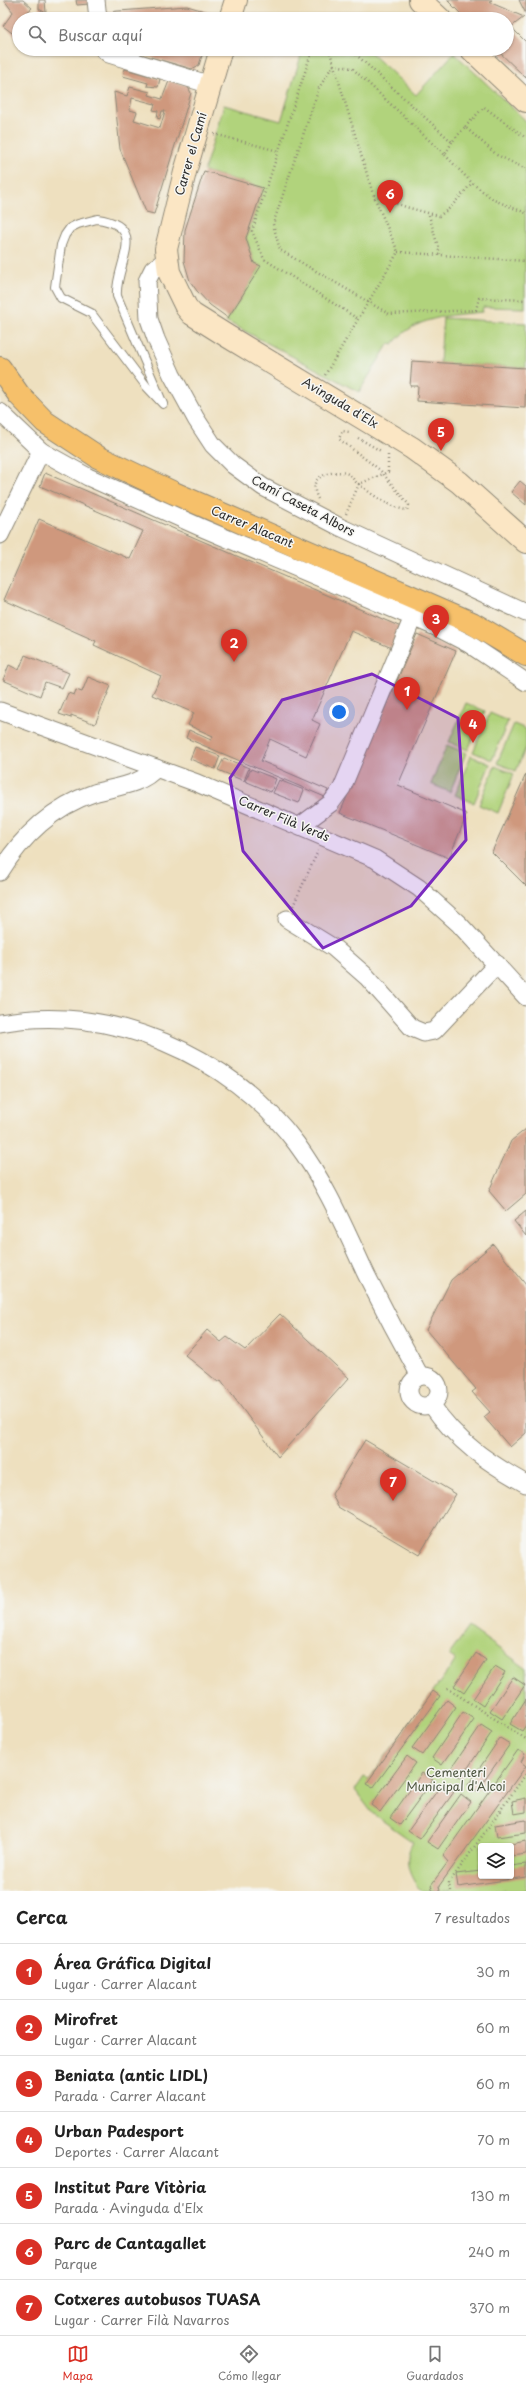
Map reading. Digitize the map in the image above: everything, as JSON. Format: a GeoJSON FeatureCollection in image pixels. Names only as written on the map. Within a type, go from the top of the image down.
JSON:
{"type":"FeatureCollection","features":[{"type":"Feature","properties":{"kind":"main road","name":"Carrer Alacant"},"geometry":{"type":"LineString","coordinates":[[0,368],[19,395],[45,422],[98,457],[181,496],[472,622],[524,656]]}},
{"type":"Feature","properties":{"kind":"street"},"geometry":{"type":"LineString","coordinates":[[96,0],[97,12]]}},
{"type":"Feature","properties":{"kind":"street"},"geometry":{"type":"LineString","coordinates":[[232,12],[236,0]]}},
{"type":"Feature","properties":{"kind":"street"},"geometry":{"type":"LineString","coordinates":[[420,0],[433,12]]}},
{"type":"Feature","properties":{"kind":"street"},"geometry":{"type":"LineString","coordinates":[[116,56],[211,84]]}},
{"type":"Feature","properties":{"kind":"street","name":"Carrer el Camí"},"geometry":{"type":"LineString","coordinates":[[167,260],[166,249],[170,228],[219,56]]}},
{"type":"Feature","properties":{"kind":"street"},"geometry":{"type":"LineString","coordinates":[[478,56],[526,101]]}},
{"type":"Feature","properties":{"kind":"street","name":"Avinguda d'Elx"},"geometry":{"type":"LineString","coordinates":[[167,260],[177,291],[192,314],[389,432],[446,472],[487,505],[526,542]]}},
{"type":"Feature","properties":{"kind":"street","name":"Camí Caseta Albors"},"geometry":{"type":"LineString","coordinates":[[167,260],[154,269],[147,281],[149,319],[172,375],[196,419],[214,445],[233,465],[263,487],[340,526],[526,613]]}},
{"type":"Feature","properties":{"kind":"street","name":"Carrer Alacant"},"geometry":{"type":"LineString","coordinates":[[0,412],[40,451],[119,492],[413,617],[469,644],[526,682]]}},
{"type":"Feature","properties":{"kind":"street"},"geometry":{"type":"LineString","coordinates":[[0,535],[40,451]]}},
{"type":"Feature","properties":{"kind":"street"},"geometry":{"type":"LineString","coordinates":[[300,826],[331,803],[342,788],[413,617]]}},
{"type":"Feature","properties":{"kind":"street","name":"Carrer Filà Verds"},"geometry":{"type":"LineString","coordinates":[[0,711],[249,804],[375,859],[419,888],[459,924],[526,997]]}},
{"type":"Feature","properties":{"kind":"street"},"geometry":{"type":"LineString","coordinates":[[0,872],[27,835],[56,812],[92,794],[144,778],[156,768]]}},
{"type":"Feature","properties":{"kind":"street"},"geometry":{"type":"LineString","coordinates":[[287,919],[334,948],[367,977],[412,1028],[424,1033],[434,1031],[497,964]]}},
{"type":"Feature","properties":{"kind":"street"},"geometry":{"type":"LineString","coordinates":[[0,1023],[34,1018],[59,1018],[126,1029],[170,1045],[194,1057],[220,1072],[242,1089],[279,1124],[296,1143],[322,1182],[381,1304],[420,1376]]}},
{"type":"Feature","properties":{"kind":"street"},"geometry":{"type":"LineString","coordinates":[[420,1376],[429,1376],[439,1384],[438,1398],[432,1404],[427,1406],[417,1404],[410,1396],[411,1382],[420,1376]]}},
{"type":"Feature","properties":{"kind":"street"},"geometry":{"type":"LineString","coordinates":[[432,1404],[446,1426],[464,1443],[494,1465],[526,1484]]}},
{"type":"Feature","properties":{"kind":"lane"},"geometry":{"type":"LineString","coordinates":[[105,220],[114,224],[126,234],[127,246],[118,279],[117,296],[163,404],[147,387],[91,313],[61,298],[57,293],[55,287],[61,245],[70,228],[78,224],[105,220]]}},
{"type":"Feature","properties":{"kind":"path"},"geometry":{"type":"LineString","coordinates":[[310,56],[252,231],[264,259],[358,319]]}},
{"type":"Feature","properties":{"kind":"path"},"geometry":{"type":"LineString","coordinates":[[331,56],[373,194],[398,252]]}},
{"type":"Feature","properties":{"kind":"path"},"geometry":{"type":"LineString","coordinates":[[358,56],[452,142]]}},
{"type":"Feature","properties":{"kind":"path"},"geometry":{"type":"LineString","coordinates":[[333,65],[352,68],[472,183],[494,200],[526,213]]}},
{"type":"Feature","properties":{"kind":"path"},"geometry":{"type":"LineString","coordinates":[[333,65],[319,88],[273,224],[280,250],[389,314],[476,310],[480,298],[526,300]]}},
{"type":"Feature","properties":{"kind":"path"},"geometry":{"type":"LineString","coordinates":[[444,155],[452,142],[484,107],[526,138]]}},
{"type":"Feature","properties":{"kind":"path"},"geometry":{"type":"LineString","coordinates":[[465,127],[497,155],[526,169]]}},
{"type":"Feature","properties":{"kind":"path"},"geometry":{"type":"LineString","coordinates":[[198,130],[278,151]]}},
{"type":"Feature","properties":{"kind":"path"},"geometry":{"type":"LineString","coordinates":[[373,194],[429,214],[439,216],[450,208],[472,183]]}},
{"type":"Feature","properties":{"kind":"path"},"geometry":{"type":"LineString","coordinates":[[429,214],[440,254]]}},
{"type":"Feature","properties":{"kind":"path"},"geometry":{"type":"LineString","coordinates":[[316,389],[398,252]]}},
{"type":"Feature","properties":{"kind":"path"},"geometry":{"type":"LineString","coordinates":[[398,252],[526,261]]}},
{"type":"Feature","properties":{"kind":"path"},"geometry":{"type":"LineString","coordinates":[[320,502],[315,487],[320,476],[331,473],[348,474],[359,484],[391,505],[407,510],[409,505],[406,499],[382,474],[375,465],[339,439],[342,431],[348,432],[376,450],[386,452],[390,458],[388,472],[382,474],[359,484],[344,518]]}},
{"type":"Feature","properties":{"kind":"path"},"geometry":{"type":"LineString","coordinates":[[287,919],[317,854]]}},
{"type":"Feature","properties":{"kind":"path"},"geometry":{"type":"LineString","coordinates":[[446,1688],[526,1739]]}},
{"type":"Feature","properties":{"kind":"path"},"geometry":{"type":"LineString","coordinates":[[450,1891],[449,1883],[526,1774]]}},
{"type":"Feature","properties":{"kind":"highlighted area"},"geometry":{"type":"Polygon","coordinates":[[[372,674],[458,718],[466,840],[411,906],[323,948],[243,851],[230,778],[282,700],[372,674]]]}},
{"type":"Feature","properties":{"kind":"green space"},"geometry":{"type":"Polygon","coordinates":[[[301,56],[374,56],[416,95],[451,56],[457,56],[526,121],[525,308],[483,307],[482,312],[445,316],[411,328],[401,335],[393,344],[389,343],[359,392],[226,321],[261,266],[254,263],[246,238],[263,188],[204,171],[224,105],[281,121],[301,56]]]}},
{"type":"Feature","properties":{"kind":"green space"},"geometry":{"type":"Polygon","coordinates":[[[443,318],[526,323],[526,368],[440,363],[443,318]]]}},
{"type":"Feature","properties":{"kind":"green space"},"geometry":{"type":"Polygon","coordinates":[[[466,703],[485,711],[468,750],[449,742],[466,703]]]}},
{"type":"Feature","properties":{"kind":"green space"},"geometry":{"type":"Polygon","coordinates":[[[490,713],[508,721],[492,760],[473,752],[490,713]]]}},
{"type":"Feature","properties":{"kind":"green space"},"geometry":{"type":"Polygon","coordinates":[[[514,724],[526,729],[526,747],[516,771],[497,763],[514,724]]]}},
{"type":"Feature","properties":{"kind":"green space"},"geometry":{"type":"Polygon","coordinates":[[[447,745],[466,753],[450,792],[431,784],[447,745]]]}},
{"type":"Feature","properties":{"kind":"green space"},"geometry":{"type":"Polygon","coordinates":[[[471,756],[490,764],[474,803],[455,795],[471,756]]]}},
{"type":"Feature","properties":{"kind":"green space"},"geometry":{"type":"Polygon","coordinates":[[[495,766],[514,774],[498,813],[479,805],[495,766]]]}},
{"type":"Feature","properties":{"kind":"green space","name":"Cementeri Municipal d'Alcoi"},"geometry":{"type":"Polygon","coordinates":[[[469,1627],[526,1668],[526,1891],[421,1891],[413,1879],[408,1867],[408,1855],[413,1842],[373,1814],[355,1790],[364,1777],[369,1779],[456,1660],[449,1655],[469,1627]]]}},
{"type":"Feature","properties":{"kind":"building"},"geometry":{"type":"Polygon","coordinates":[[[4,0],[23,0],[32,8],[27,12],[13,12],[4,0]]]}},
{"type":"Feature","properties":{"kind":"building"},"geometry":{"type":"Polygon","coordinates":[[[39,0],[45,0],[46,12],[39,9],[39,0]]]}},
{"type":"Feature","properties":{"kind":"building"},"geometry":{"type":"Polygon","coordinates":[[[76,0],[89,0],[89,4],[77,5],[76,0]]]}},
{"type":"Feature","properties":{"kind":"building"},"geometry":{"type":"Polygon","coordinates":[[[447,0],[492,0],[489,2],[512,12],[459,12],[447,0]]]}},
{"type":"Feature","properties":{"kind":"building"},"geometry":{"type":"Polygon","coordinates":[[[519,0],[526,0],[526,14],[519,0]]]}},
{"type":"Feature","properties":{"kind":"building"},"geometry":{"type":"Polygon","coordinates":[[[187,6],[208,12],[105,12],[187,6]]]}},
{"type":"Feature","properties":{"kind":"building"},"geometry":{"type":"Polygon","coordinates":[[[12,13],[12,33],[3,26],[12,13]]]}},
{"type":"Feature","properties":{"kind":"building"},"geometry":{"type":"Polygon","coordinates":[[[514,13],[524,17],[514,25],[514,13]]]}},
{"type":"Feature","properties":{"kind":"building"},"geometry":{"type":"Polygon","coordinates":[[[514,30],[526,42],[526,78],[503,56],[514,56],[514,30]]]}},
{"type":"Feature","properties":{"kind":"building"},"geometry":{"type":"Polygon","coordinates":[[[147,56],[202,56],[199,65],[192,69],[147,56]]]}},
{"type":"Feature","properties":{"kind":"building"},"geometry":{"type":"Polygon","coordinates":[[[125,69],[160,79],[158,87],[147,86],[148,83],[123,76],[125,69]]]}},
{"type":"Feature","properties":{"kind":"building"},"geometry":{"type":"Polygon","coordinates":[[[169,81],[187,85],[191,93],[154,214],[146,212],[120,149],[114,92],[127,96],[130,87],[150,92],[149,95],[162,99],[169,81]],[[132,98],[130,110],[137,112],[134,120],[160,128],[165,111],[162,111],[160,119],[157,118],[158,111],[153,110],[155,104],[132,98]]]}},
{"type":"Feature","properties":{"kind":"building"},"geometry":{"type":"Polygon","coordinates":[[[204,171],[263,188],[246,238],[254,263],[261,266],[228,318],[210,305],[197,291],[190,281],[184,261],[185,230],[204,171]]]}},
{"type":"Feature","properties":{"kind":"building"},"geometry":{"type":"Polygon","coordinates":[[[412,361],[526,368],[525,408],[417,401],[418,386],[410,386],[412,361]]]}},
{"type":"Feature","properties":{"kind":"building"},"geometry":{"type":"Polygon","coordinates":[[[45,473],[401,627],[392,648],[351,631],[312,720],[320,724],[306,756],[270,739],[261,761],[328,790],[325,797],[186,738],[189,730],[211,740],[213,736],[188,725],[194,713],[152,695],[161,676],[94,645],[96,641],[4,600],[39,519],[130,559],[143,531],[40,486],[45,473]]]}},
{"type":"Feature","properties":{"kind":"building"},"geometry":{"type":"Polygon","coordinates":[[[520,481],[526,486],[526,505],[511,492],[520,481]]]}},
{"type":"Feature","properties":{"kind":"building"},"geometry":{"type":"Polygon","coordinates":[[[417,634],[456,651],[398,785],[467,814],[449,858],[340,813],[417,634]]]}},
{"type":"Feature","properties":{"kind":"building"},"geometry":{"type":"Polygon","coordinates":[[[25,655],[69,673],[62,688],[45,682],[40,696],[3,680],[9,665],[19,670],[25,655]]]}},
{"type":"Feature","properties":{"kind":"building"},"geometry":{"type":"Polygon","coordinates":[[[88,677],[111,686],[95,724],[71,715],[71,718],[59,714],[68,693],[74,695],[76,690],[82,692],[88,677]]]}},
{"type":"Feature","properties":{"kind":"building"},"geometry":{"type":"Polygon","coordinates":[[[195,747],[220,756],[215,769],[190,759],[195,747]]]}},
{"type":"Feature","properties":{"kind":"building"},"geometry":{"type":"Polygon","coordinates":[[[224,758],[249,768],[244,781],[218,770],[224,758]]]}},
{"type":"Feature","properties":{"kind":"building"},"geometry":{"type":"Polygon","coordinates":[[[251,769],[276,779],[271,792],[245,781],[251,769]]]}},
{"type":"Feature","properties":{"kind":"building"},"geometry":{"type":"Polygon","coordinates":[[[526,774],[526,886],[492,852],[526,774]]]}},
{"type":"Feature","properties":{"kind":"building"},"geometry":{"type":"Polygon","coordinates":[[[279,780],[304,790],[299,803],[273,793],[279,780]]]}},
{"type":"Feature","properties":{"kind":"building"},"geometry":{"type":"Polygon","coordinates":[[[526,1129],[526,1194],[506,1211],[489,1191],[511,1141],[526,1129]]]}},
{"type":"Feature","properties":{"kind":"building"},"geometry":{"type":"Polygon","coordinates":[[[526,1211],[526,1236],[514,1221],[526,1211]]]}},
{"type":"Feature","properties":{"kind":"building"},"geometry":{"type":"Polygon","coordinates":[[[493,1244],[526,1285],[526,1433],[510,1447],[484,1417],[490,1412],[472,1392],[476,1389],[426,1330],[451,1280],[493,1244]]]}},
{"type":"Feature","properties":{"kind":"building"},"geometry":{"type":"Polygon","coordinates":[[[280,1314],[349,1378],[278,1457],[221,1380],[218,1382],[185,1355],[207,1330],[221,1342],[227,1337],[245,1350],[280,1314]]]}},
{"type":"Feature","properties":{"kind":"building"},"geometry":{"type":"Polygon","coordinates":[[[365,1440],[456,1494],[419,1555],[338,1507],[332,1494],[365,1440]]]}},
{"type":"Feature","properties":{"kind":"building"},"geometry":{"type":"Polygon","coordinates":[[[476,1653],[486,1660],[464,1693],[454,1686],[476,1653]]]}},
{"type":"Feature","properties":{"kind":"building"},"geometry":{"type":"Polygon","coordinates":[[[495,1666],[505,1672],[483,1706],[473,1699],[495,1666]]]}},
{"type":"Feature","properties":{"kind":"building"},"geometry":{"type":"Polygon","coordinates":[[[513,1677],[525,1685],[502,1719],[490,1711],[513,1677]]]}},
{"type":"Feature","properties":{"kind":"building"},"geometry":{"type":"Polygon","coordinates":[[[433,1691],[440,1696],[373,1788],[366,1784],[433,1691]]]}},
{"type":"Feature","properties":{"kind":"building"},"geometry":{"type":"Polygon","coordinates":[[[526,1699],[526,1725],[522,1731],[510,1724],[526,1699]]]}},
{"type":"Feature","properties":{"kind":"building"},"geometry":{"type":"Polygon","coordinates":[[[447,1700],[456,1707],[422,1755],[412,1748],[447,1700]]]}},
{"type":"Feature","properties":{"kind":"building"},"geometry":{"type":"Polygon","coordinates":[[[463,1712],[474,1719],[442,1765],[432,1758],[463,1712]]]}},
{"type":"Feature","properties":{"kind":"building"},"geometry":{"type":"Polygon","coordinates":[[[481,1725],[492,1732],[461,1778],[450,1770],[481,1725]]]}},
{"type":"Feature","properties":{"kind":"building"},"geometry":{"type":"Polygon","coordinates":[[[500,1738],[510,1744],[477,1791],[468,1785],[500,1738]]]}},
{"type":"Feature","properties":{"kind":"building"},"geometry":{"type":"Polygon","coordinates":[[[518,1750],[525,1754],[521,1762],[526,1766],[439,1886],[440,1891],[433,1891],[431,1885],[448,1862],[443,1856],[518,1750]]]}},
{"type":"Feature","properties":{"kind":"building"},"geometry":{"type":"Polygon","coordinates":[[[407,1756],[416,1763],[380,1812],[371,1805],[407,1756]]]}},
{"type":"Feature","properties":{"kind":"building"},"geometry":{"type":"Polygon","coordinates":[[[422,1773],[433,1780],[400,1825],[390,1818],[422,1773]]]}},
{"type":"Feature","properties":{"kind":"building"},"geometry":{"type":"Polygon","coordinates":[[[442,1784],[454,1792],[420,1839],[408,1831],[442,1784]]]}},
{"type":"Feature","properties":{"kind":"building"},"geometry":{"type":"Polygon","coordinates":[[[461,1794],[471,1802],[438,1849],[427,1842],[461,1794]]]}},
{"type":"Feature","properties":{"kind":"building"},"geometry":{"type":"Polygon","coordinates":[[[526,1798],[526,1812],[514,1814],[512,1801],[526,1798]]]}},
{"type":"Feature","properties":{"kind":"building"},"geometry":{"type":"Polygon","coordinates":[[[526,1820],[526,1833],[497,1837],[495,1825],[526,1820]]]}},
{"type":"Feature","properties":{"kind":"building"},"geometry":{"type":"Polygon","coordinates":[[[526,1841],[526,1854],[514,1856],[514,1843],[526,1841]]]}},
{"type":"Feature","properties":{"kind":"building"},"geometry":{"type":"Polygon","coordinates":[[[526,1864],[526,1877],[514,1879],[514,1866],[526,1864]]]}},
{"type":"Feature","properties":{"kind":"building"},"geometry":{"type":"Polygon","coordinates":[[[478,1871],[478,1879],[512,1879],[458,1887],[456,1874],[478,1871]]]}},
{"type":"Feature","properties":{"kind":"place","name":"Parc de Cantagallet"},"geometry":{"type":"Point","coordinates":[390,213]}},
{"type":"Feature","properties":{"kind":"place","name":"Institut Pare Vitòria"},"geometry":{"type":"Point","coordinates":[441,451]}},
{"type":"Feature","properties":{"kind":"place","name":"Beniata (antic LIDL)"},"geometry":{"type":"Point","coordinates":[436,638]}},
{"type":"Feature","properties":{"kind":"place","name":"Mirofret"},"geometry":{"type":"Point","coordinates":[234,662]}},
{"type":"Feature","properties":{"kind":"place","name":"Área Gráfica Digital"},"geometry":{"type":"Point","coordinates":[407,710]}},
{"type":"Feature","properties":{"kind":"place","name":"Urban Padesport"},"geometry":{"type":"Point","coordinates":[473,743]}},
{"type":"Feature","properties":{"kind":"place","name":"Cotxeres autobusos TUASA"},"geometry":{"type":"Point","coordinates":[393,1501]}}]}
